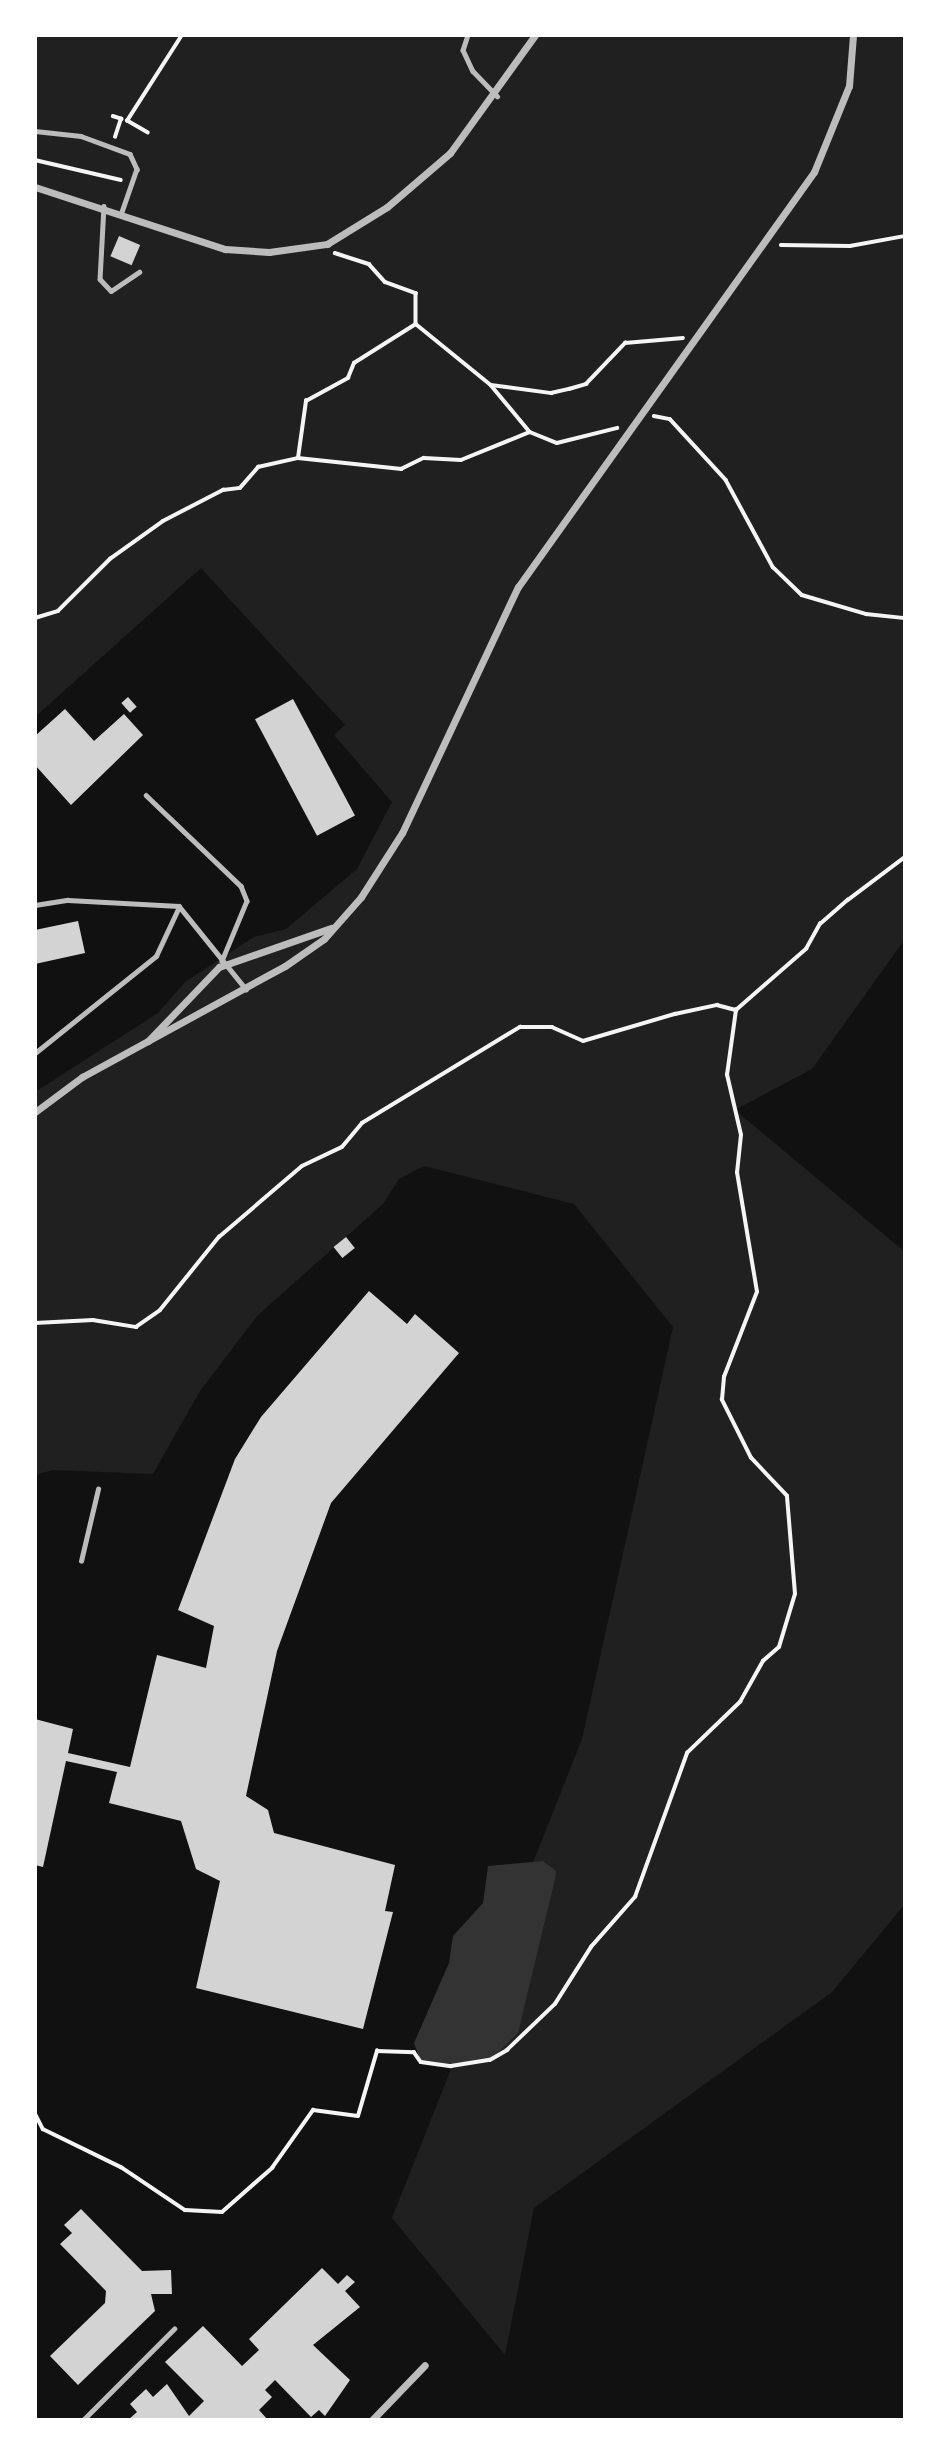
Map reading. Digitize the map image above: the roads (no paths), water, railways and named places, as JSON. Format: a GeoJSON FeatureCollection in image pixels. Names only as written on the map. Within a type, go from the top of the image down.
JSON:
{"type":"FeatureCollection","features":[{"type":"Feature","properties":{"kind":"street"},"geometry":{"type":"LineString","coordinates":[[35,187],[104,206],[225,249],[276,252],[327,244],[437,166],[497,96],[536,35]]}},
{"type":"Feature","properties":{"kind":"street"},"geometry":{"type":"LineString","coordinates":[[35,1112],[127,1055],[246,990],[338,925],[402,833],[517,587],[814,172],[849,86],[853,35]]}},
{"type":"Feature","properties":{"kind":"street"},"geometry":{"type":"LineString","coordinates":[[127,1055],[222,963],[338,925]]}},
{"type":"Feature","properties":{"kind":"street"},"geometry":{"type":"LineString","coordinates":[[372,2420],[425,2365]]}},
{"type":"Feature","properties":{"kind":"lane"},"geometry":{"type":"LineString","coordinates":[[468,35],[463,50],[473,71],[497,96]]}},
{"type":"Feature","properties":{"kind":"lane"},"geometry":{"type":"LineString","coordinates":[[35,131],[112,147],[130,154],[137,169],[122,212]]}},
{"type":"Feature","properties":{"kind":"lane"},"geometry":{"type":"LineString","coordinates":[[104,206],[100,279],[111,291],[139,272]]}},
{"type":"Feature","properties":{"kind":"lane"},"geometry":{"type":"LineString","coordinates":[[146,795],[241,886],[247,901],[222,963]]}},
{"type":"Feature","properties":{"kind":"lane"},"geometry":{"type":"LineString","coordinates":[[35,905],[68,900],[179,906],[246,990]]}},
{"type":"Feature","properties":{"kind":"lane"},"geometry":{"type":"LineString","coordinates":[[35,1053],[156,956],[179,906]]}},
{"type":"Feature","properties":{"kind":"lane"},"geometry":{"type":"LineString","coordinates":[[81,1561],[99,1489]]}},
{"type":"Feature","properties":{"kind":"lane"},"geometry":{"type":"LineString","coordinates":[[83,2420],[174,2329]]}}]}
